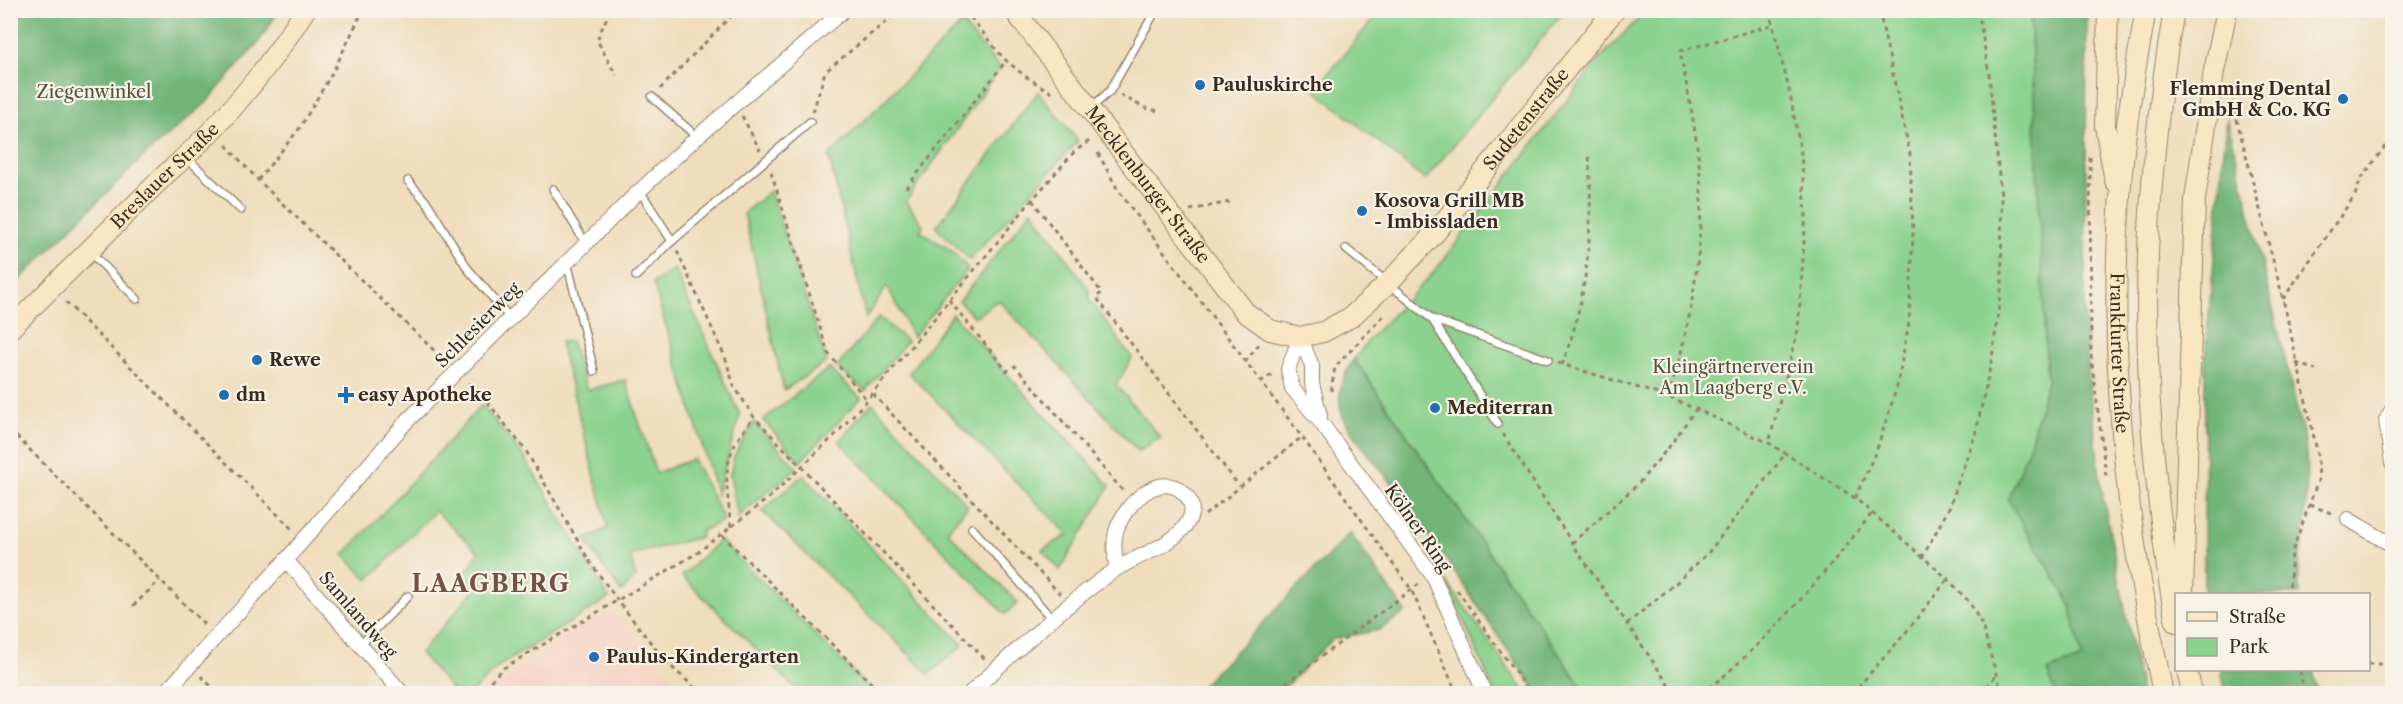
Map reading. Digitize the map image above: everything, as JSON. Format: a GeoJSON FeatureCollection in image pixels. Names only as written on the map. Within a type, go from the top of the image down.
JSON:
{"type":"FeatureCollection","features":[{"type":"Feature","properties":{"kind":"street","name":"Breslauer Straße"},"geometry":{"type":"LineString","coordinates":[[10,329],[186,157],[237,102],[282,48],[305,10]]}},
{"type":"Feature","properties":{"kind":"street","name":"Schlesierweg"},"geometry":{"type":"LineString","coordinates":[[164,693],[304,540],[407,421],[696,137],[844,10]]}},
{"type":"Feature","properties":{"kind":"street","name":"Mecklenburger Straße"},"geometry":{"type":"LineString","coordinates":[[1014,10],[1245,312],[1270,330],[1300,337]]}},
{"type":"Feature","properties":{"kind":"street","name":"Sudetenstraße"},"geometry":{"type":"LineString","coordinates":[[1300,337],[1323,332],[1351,317],[1389,282],[1454,210],[1615,10]]}},
{"type":"Feature","properties":{"kind":"street"},"geometry":{"type":"LineString","coordinates":[[2108,10],[2105,126],[2120,212]]}},
{"type":"Feature","properties":{"kind":"street","name":"Frankfurter Straße"},"geometry":{"type":"LineString","coordinates":[[2146,10],[2125,142],[2117,286],[2122,425],[2132,524],[2163,693]]}},
{"type":"Feature","properties":{"kind":"street","name":"Frankfurter Straße"},"geometry":{"type":"LineString","coordinates":[[2174,10],[2154,145],[2145,285],[2150,427],[2163,543],[2175,616]]}},
{"type":"Feature","properties":{"kind":"street"},"geometry":{"type":"LineString","coordinates":[[2183,593],[2194,199],[2214,70],[2227,10]]}},
{"type":"Feature","properties":{"kind":"street","name":"Kölner Ring"},"geometry":{"type":"LineString","coordinates":[[1300,337],[1312,366],[1312,384],[1322,424]]}},
{"type":"Feature","properties":{"kind":"street","name":"Kölner Ring"},"geometry":{"type":"LineString","coordinates":[[1300,337],[1288,369],[1292,388],[1322,424],[1433,576],[1485,693]]}},
{"type":"Feature","properties":{"kind":"street"},"geometry":{"type":"LineString","coordinates":[[2392,410],[2386,420],[2392,463]]}},
{"type":"Feature","properties":{"kind":"street"},"geometry":{"type":"LineString","coordinates":[[969,693],[1052,619],[1116,569],[1177,535],[1187,524],[1192,512],[1191,501],[1178,488],[1167,485],[1155,487],[1132,502],[1122,518],[1115,537],[1116,569]]}},
{"type":"Feature","properties":{"kind":"street"},"geometry":{"type":"LineString","coordinates":[[2348,519],[2392,545]]}},
{"type":"Feature","properties":{"kind":"street","name":"Samlandweg"},"geometry":{"type":"LineString","coordinates":[[286,560],[403,693]]}},
{"type":"Feature","properties":{"kind":"street"},"geometry":{"type":"LineString","coordinates":[[2187,671],[2192,693]]}},
{"type":"Feature","properties":{"kind":"lane"},"geometry":{"type":"LineString","coordinates":[[1090,108],[1110,91],[1156,10]]}},
{"type":"Feature","properties":{"kind":"lane"},"geometry":{"type":"LineString","coordinates":[[652,97],[696,137]]}},
{"type":"Feature","properties":{"kind":"lane"},"geometry":{"type":"LineString","coordinates":[[636,276],[672,241],[810,122]]}},
{"type":"Feature","properties":{"kind":"lane"},"geometry":{"type":"LineString","coordinates":[[186,157],[241,210]]}},
{"type":"Feature","properties":{"kind":"lane"},"geometry":{"type":"LineString","coordinates":[[408,181],[428,204],[468,269],[510,318]]}},
{"type":"Feature","properties":{"kind":"lane"},"geometry":{"type":"LineString","coordinates":[[553,189],[586,244]]}},
{"type":"Feature","properties":{"kind":"lane"},"geometry":{"type":"LineString","coordinates":[[640,191],[672,241]]}},
{"type":"Feature","properties":{"kind":"lane"},"geometry":{"type":"LineString","coordinates":[[1346,249],[1432,319],[1498,424]]}},
{"type":"Feature","properties":{"kind":"lane"},"geometry":{"type":"LineString","coordinates":[[89,251],[137,299]]}},
{"type":"Feature","properties":{"kind":"lane"},"geometry":{"type":"LineString","coordinates":[[567,262],[594,371]]}},
{"type":"Feature","properties":{"kind":"lane"},"geometry":{"type":"LineString","coordinates":[[1432,319],[1548,360]]}},
{"type":"Feature","properties":{"kind":"lane"},"geometry":{"type":"LineString","coordinates":[[972,528],[1052,619]]}},
{"type":"Feature","properties":{"kind":"lane"},"geometry":{"type":"LineString","coordinates":[[360,645],[408,596]]}},
{"type":"Feature","properties":{"kind":"path"},"geometry":{"type":"LineString","coordinates":[[258,180],[299,129],[334,70],[363,10]]}},
{"type":"Feature","properties":{"kind":"path"},"geometry":{"type":"LineString","coordinates":[[610,10],[597,40],[616,75]]}},
{"type":"Feature","properties":{"kind":"path"},"geometry":{"type":"LineString","coordinates":[[652,97],[737,10]]}},
{"type":"Feature","properties":{"kind":"path"},"geometry":{"type":"LineString","coordinates":[[810,122],[825,72],[900,10]]}},
{"type":"Feature","properties":{"kind":"path"},"geometry":{"type":"LineString","coordinates":[[965,10],[1006,61],[1054,94]]}},
{"type":"Feature","properties":{"kind":"path"},"geometry":{"type":"LineString","coordinates":[[1769,10],[1791,94],[1801,153],[1806,214],[1798,330],[1769,443]]}},
{"type":"Feature","properties":{"kind":"path"},"geometry":{"type":"LineString","coordinates":[[1855,498],[1877,450],[1897,387],[1908,322],[1912,244],[1910,154],[1879,10]]}},
{"type":"Feature","properties":{"kind":"path"},"geometry":{"type":"LineString","coordinates":[[1922,558],[1949,508],[1976,432],[1992,358],[2002,283],[2001,196],[1989,74],[1978,10]]}},
{"type":"Feature","properties":{"kind":"path"},"geometry":{"type":"LineString","coordinates":[[1668,398],[1680,362],[1691,306],[1701,195],[1697,142],[1680,51],[1772,25]]}},
{"type":"Feature","properties":{"kind":"path"},"geometry":{"type":"LineString","coordinates":[[906,188],[1006,61]]}},
{"type":"Feature","properties":{"kind":"path"},"geometry":{"type":"LineString","coordinates":[[1110,91],[1145,108],[1158,111]]}},
{"type":"Feature","properties":{"kind":"path"},"geometry":{"type":"LineString","coordinates":[[2232,102],[2283,299],[2317,451],[2319,477],[2292,552],[2289,593]]}},
{"type":"Feature","properties":{"kind":"path"},"geometry":{"type":"LineString","coordinates":[[735,104],[766,160],[828,353],[867,400]]}},
{"type":"Feature","properties":{"kind":"path"},"geometry":{"type":"LineString","coordinates":[[478,693],[502,669],[697,553],[731,528],[802,468],[873,394],[1074,152],[1107,131]]}},
{"type":"Feature","properties":{"kind":"path"},"geometry":{"type":"LineString","coordinates":[[2283,299],[2392,137]]}},
{"type":"Feature","properties":{"kind":"path"},"geometry":{"type":"LineString","coordinates":[[226,145],[258,180],[486,400],[526,451],[578,543],[618,601],[666,662],[702,693]]}},
{"type":"Feature","properties":{"kind":"path"},"geometry":{"type":"LineString","coordinates":[[1096,150],[1124,198],[1302,437],[1411,589],[1457,693]]}},
{"type":"Feature","properties":{"kind":"path"},"geometry":{"type":"LineString","coordinates":[[1562,365],[1572,338],[1588,266],[1592,209],[1589,153]]}},
{"type":"Feature","properties":{"kind":"path"},"geometry":{"type":"LineString","coordinates":[[1032,200],[1102,293],[1096,297],[1239,486]]}},
{"type":"Feature","properties":{"kind":"path"},"geometry":{"type":"LineString","coordinates":[[1171,214],[1230,202]]}},
{"type":"Feature","properties":{"kind":"path"},"geometry":{"type":"LineString","coordinates":[[672,241],[725,357],[734,386],[754,417],[995,670]]}},
{"type":"Feature","properties":{"kind":"path"},"geometry":{"type":"LineString","coordinates":[[949,300],[1007,371],[1015,366],[1132,502]]}},
{"type":"Feature","properties":{"kind":"path"},"geometry":{"type":"LineString","coordinates":[[66,302],[304,540]]}},
{"type":"Feature","properties":{"kind":"path"},"geometry":{"type":"LineString","coordinates":[[1548,360],[1696,409],[1769,443],[1855,498],[1948,579],[1970,603],[1982,625],[2002,693]]}},
{"type":"Feature","properties":{"kind":"path"},"geometry":{"type":"LineString","coordinates":[[2296,363],[2316,370]]}},
{"type":"Feature","properties":{"kind":"path"},"geometry":{"type":"LineString","coordinates":[[873,394],[1070,604]]}},
{"type":"Feature","properties":{"kind":"path"},"geometry":{"type":"LineString","coordinates":[[1572,543],[1638,484],[1669,447],[1696,409]]}},
{"type":"Feature","properties":{"kind":"path"},"geometry":{"type":"LineString","coordinates":[[731,528],[726,476],[729,455],[754,417]]}},
{"type":"Feature","properties":{"kind":"path"},"geometry":{"type":"LineString","coordinates":[[1498,424],[1572,543],[1675,693]]}},
{"type":"Feature","properties":{"kind":"path"},"geometry":{"type":"LineString","coordinates":[[10,430],[217,637]]}},
{"type":"Feature","properties":{"kind":"path"},"geometry":{"type":"LineString","coordinates":[[1187,524],[1212,511],[1239,486],[1302,437]]}},
{"type":"Feature","properties":{"kind":"path"},"geometry":{"type":"LineString","coordinates":[[1627,624],[1708,553],[1786,453]]}},
{"type":"Feature","properties":{"kind":"path"},"geometry":{"type":"LineString","coordinates":[[2310,505],[2348,519]]}},
{"type":"Feature","properties":{"kind":"path"},"geometry":{"type":"LineString","coordinates":[[1702,693],[1735,667],[1785,618],[1873,512]]}},
{"type":"Feature","properties":{"kind":"path"},"geometry":{"type":"LineString","coordinates":[[722,535],[882,693]]}},
{"type":"Feature","properties":{"kind":"path"},"geometry":{"type":"LineString","coordinates":[[10,541],[17,538]]}},
{"type":"Feature","properties":{"kind":"path"},"geometry":{"type":"LineString","coordinates":[[1852,693],[1904,636],[1948,579]]}},
{"type":"Feature","properties":{"kind":"path"},"geometry":{"type":"LineString","coordinates":[[133,606],[160,580]]}},
{"type":"Feature","properties":{"kind":"path"},"geometry":{"type":"LineString","coordinates":[[1271,693],[1411,589]]}},
{"type":"Feature","properties":{"kind":"path"},"geometry":{"type":"LineString","coordinates":[[1457,589],[1531,693]]}},
{"type":"Feature","properties":{"kind":"path"},"geometry":{"type":"LineString","coordinates":[[2370,664],[2392,664]]}},
{"type":"Feature","properties":{"kind":"path"},"geometry":{"type":"LineString","coordinates":[[191,666],[219,693]]}},
{"type":"Feature","properties":{"kind":"path"},"geometry":{"type":"LineString","coordinates":[[2300,671],[2304,693]]}},
{"type":"Feature","properties":{"kind":"path"},"geometry":{"type":"LineString","coordinates":[[1981,693],[1996,675]]}},
{"type":"Feature","properties":{"kind":"shaded area","name":"Paulus-Kindergarten"},"geometry":{"type":"Polygon","coordinates":[[[612,611],[686,693],[489,693],[568,633],[612,611]]]}},
{"type":"Feature","properties":{"kind":"green space","name":"Ziegenwinkel"},"geometry":{"type":"Polygon","coordinates":[[[11,10],[279,11],[257,44],[206,103],[146,154],[11,288],[11,10]]]}},
{"type":"Feature","properties":{"kind":"green space"},"geometry":{"type":"Polygon","coordinates":[[[1380,11],[1564,11],[1425,180],[1315,90],[1380,11]]]}},
{"type":"Feature","properties":{"kind":"green space","name":"Kleingärtnerverein Am Laagberg e.V."},"geometry":{"type":"Polygon","coordinates":[[[1646,11],[2030,11],[2047,382],[2029,447],[2008,500],[2070,603],[2082,658],[2047,671],[2056,693],[1586,693],[1354,359],[1371,337],[1434,272],[1599,59],[1646,11]]]}},
{"type":"Feature","properties":{"kind":"green space"},"geometry":{"type":"Polygon","coordinates":[[[2030,11],[2087,11],[2085,315],[2089,386],[2101,486],[2141,693],[2056,693],[2047,671],[2082,658],[2070,603],[2008,500],[2029,447],[2047,382],[2030,11]]]}},
{"type":"Feature","properties":{"kind":"green space"},"geometry":{"type":"Polygon","coordinates":[[[962,23],[1000,68],[906,201],[923,225],[920,231],[952,251],[968,269],[913,337],[887,286],[866,318],[829,156],[962,23]]]}},
{"type":"Feature","properties":{"kind":"green space"},"geometry":{"type":"Polygon","coordinates":[[[1038,92],[1078,141],[970,260],[936,227],[1038,92]]]}},
{"type":"Feature","properties":{"kind":"green space"},"geometry":{"type":"Polygon","coordinates":[[[2227,118],[2305,442],[2306,497],[2299,570],[2300,593],[2204,593],[2205,357],[2227,118]]]}},
{"type":"Feature","properties":{"kind":"green space"},"geometry":{"type":"Polygon","coordinates":[[[770,191],[827,362],[784,390],[744,213],[770,191]]]}},
{"type":"Feature","properties":{"kind":"green space"},"geometry":{"type":"Polygon","coordinates":[[[1032,210],[1089,290],[1089,299],[1132,358],[1116,385],[1161,438],[1138,451],[999,300],[974,317],[959,301],[1032,210]]]}},
{"type":"Feature","properties":{"kind":"green space"},"geometry":{"type":"Polygon","coordinates":[[[674,269],[740,415],[717,494],[653,283],[674,269]]]}},
{"type":"Feature","properties":{"kind":"green space"},"geometry":{"type":"Polygon","coordinates":[[[952,314],[1110,486],[1060,570],[1042,550],[1068,535],[909,373],[952,314]]]}},
{"type":"Feature","properties":{"kind":"green space"},"geometry":{"type":"Polygon","coordinates":[[[879,317],[907,341],[865,391],[837,367],[879,317]]]}},
{"type":"Feature","properties":{"kind":"green space"},"geometry":{"type":"Polygon","coordinates":[[[571,341],[587,390],[625,380],[656,473],[693,459],[724,520],[700,532],[701,537],[630,555],[636,577],[621,592],[585,540],[608,528],[560,342],[571,341]]]}},
{"type":"Feature","properties":{"kind":"green space"},"geometry":{"type":"Polygon","coordinates":[[[1354,359],[1586,693],[1538,693],[1413,512],[1356,438],[1344,418],[1340,404],[1340,390],[1344,377],[1354,359]]]}},
{"type":"Feature","properties":{"kind":"green space"},"geometry":{"type":"Polygon","coordinates":[[[829,368],[861,398],[800,462],[763,420],[829,368]]]}},
{"type":"Feature","properties":{"kind":"green space"},"geometry":{"type":"Polygon","coordinates":[[[872,403],[968,506],[947,531],[1018,603],[1005,614],[839,441],[872,403]]]}},
{"type":"Feature","properties":{"kind":"green space"},"geometry":{"type":"Polygon","coordinates":[[[482,405],[524,457],[609,598],[499,666],[471,693],[455,693],[420,653],[475,589],[464,576],[479,552],[435,511],[368,580],[344,555],[482,405]]]}},
{"type":"Feature","properties":{"kind":"green space"},"geometry":{"type":"Polygon","coordinates":[[[754,422],[797,468],[738,517],[730,475],[734,456],[754,422]]]}},
{"type":"Feature","properties":{"kind":"green space"},"geometry":{"type":"Polygon","coordinates":[[[803,475],[963,645],[929,674],[762,511],[803,475]]]}},
{"type":"Feature","properties":{"kind":"green space"},"geometry":{"type":"Polygon","coordinates":[[[1350,533],[1406,612],[1379,630],[1333,639],[1279,693],[1195,693],[1350,533]]]}},
{"type":"Feature","properties":{"kind":"green space"},"geometry":{"type":"Polygon","coordinates":[[[720,540],[874,693],[800,693],[682,576],[720,540]]]}},
{"type":"Feature","properties":{"kind":"green space"},"geometry":{"type":"Polygon","coordinates":[[[1446,581],[1526,693],[1495,693],[1446,581]]]}},
{"type":"Feature","properties":{"kind":"green space"},"geometry":{"type":"Polygon","coordinates":[[[2221,671],[2313,671],[2318,693],[2226,693],[2221,671]]]}},
{"type":"Feature","properties":{"kind":"place","name":"Pauluskirche"},"geometry":{"type":"Point","coordinates":[1200,85]}},
{"type":"Feature","properties":{"kind":"place","name":"Flemming Dental GmbH & Co. KG"},"geometry":{"type":"Point","coordinates":[2343,99]}},
{"type":"Feature","properties":{"kind":"place","name":"Kosova Grill MB - Imbissladen"},"geometry":{"type":"Point","coordinates":[1362,211]}},
{"type":"Feature","properties":{"kind":"place","name":"Rewe"},"geometry":{"type":"Point","coordinates":[257,360]}},
{"type":"Feature","properties":{"kind":"place","name":"dm"},"geometry":{"type":"Point","coordinates":[224,395]}},
{"type":"Feature","properties":{"kind":"place","name":"easy Apotheke"},"geometry":{"type":"Point","coordinates":[346,395]}},
{"type":"Feature","properties":{"kind":"place","name":"Mediterran"},"geometry":{"type":"Point","coordinates":[1435,408]}},
{"type":"Feature","properties":{"kind":"place","name":"Paulus-Kindergarten"},"geometry":{"type":"Point","coordinates":[594,657]}},
{"type":"Feature","properties":{"kind":"district","name":"LAAGBERG"},"geometry":{"type":"Point","coordinates":[491,584]}}]}
